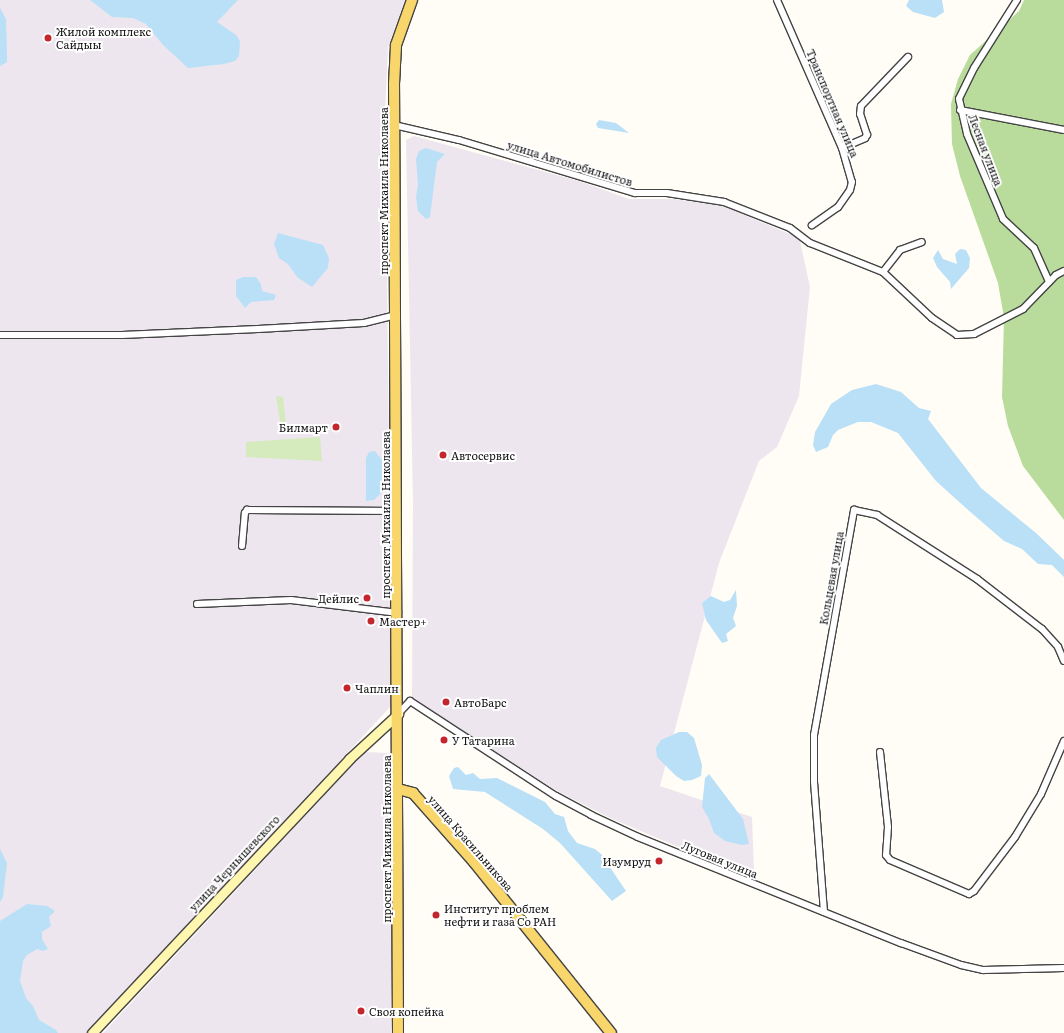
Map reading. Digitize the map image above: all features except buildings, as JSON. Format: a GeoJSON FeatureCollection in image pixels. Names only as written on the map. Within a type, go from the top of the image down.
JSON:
{"type":"FeatureCollection","features":[{"type":"Feature","properties":{"kind":"main road","name":"проспект Михаила Николаева"},"geometry":{"type":"LineString","coordinates":[[398,1033],[398,613],[394,125],[396,45],[412,0]]}},
{"type":"Feature","properties":{"kind":"main road","name":"улица Чернышевского"},"geometry":{"type":"LineString","coordinates":[[92,1033],[348,759],[398,714]]}},
{"type":"Feature","properties":{"kind":"main road","name":"улица Красильникова"},"geometry":{"type":"LineString","coordinates":[[398,789],[413,793],[474,862],[611,1033]]}},
{"type":"Feature","properties":{"kind":"street","name":"Транспортная улица"},"geometry":{"type":"LineString","coordinates":[[778,0],[842,148],[850,173],[850,190],[838,207],[812,225]]}},
{"type":"Feature","properties":{"kind":"street","name":"Лесная улица"},"geometry":{"type":"LineString","coordinates":[[1018,0],[958,99],[967,134],[1004,219],[1034,248],[1049,282]]}},
{"type":"Feature","properties":{"kind":"street"},"geometry":{"type":"LineString","coordinates":[[842,148],[867,135],[860,114],[861,106],[908,57]]}},
{"type":"Feature","properties":{"kind":"street"},"geometry":{"type":"LineString","coordinates":[[960,110],[1064,130]]}},
{"type":"Feature","properties":{"kind":"street","name":"улица Автомобилистов"},"geometry":{"type":"LineString","coordinates":[[394,125],[459,140],[635,192],[667,193],[724,202],[790,228],[810,243],[883,272],[946,330],[964,336],[974,334],[1023,309],[1049,282],[1064,271]]}},
{"type":"Feature","properties":{"kind":"street"},"geometry":{"type":"LineString","coordinates":[[883,272],[900,250],[922,242]]}},
{"type":"Feature","properties":{"kind":"street"},"geometry":{"type":"LineString","coordinates":[[0,335],[122,335],[258,330],[364,323],[396,315]]}},
{"type":"Feature","properties":{"kind":"street"},"geometry":{"type":"LineString","coordinates":[[242,546],[245,512],[247,510],[397,511]]}},
{"type":"Feature","properties":{"kind":"street","name":"Кольцевая улица"},"geometry":{"type":"LineString","coordinates":[[824,912],[814,781],[814,735],[854,510],[877,515],[941,554],[988,587],[1042,629],[1058,647],[1064,661]]}},
{"type":"Feature","properties":{"kind":"street"},"geometry":{"type":"LineString","coordinates":[[197,604],[291,600],[398,613]]}},
{"type":"Feature","properties":{"kind":"street","name":"Луговая улица"},"geometry":{"type":"LineString","coordinates":[[398,714],[410,701],[556,796],[591,815],[638,837],[961,966],[1006,971],[1062,968]]}},
{"type":"Feature","properties":{"kind":"street"},"geometry":{"type":"LineString","coordinates":[[880,752],[888,827],[886,855],[890,860],[969,894],[974,891],[1014,837],[1041,794],[1064,741]]}},
{"type":"Feature","properties":{"kind":"street"},"geometry":{"type":"LineString","coordinates":[[1062,968],[1064,962]]}},
{"type":"Feature","properties":{"kind":"shaded area"},"geometry":{"type":"Polygon","coordinates":[[[0,0],[405,0],[388,47],[385,113],[392,705],[86,1033],[0,1033],[0,0]]]}},
{"type":"Feature","properties":{"kind":"shaded area"},"geometry":{"type":"Polygon","coordinates":[[[414,136],[579,181],[629,199],[674,199],[723,206],[797,237],[800,241],[810,287],[799,396],[777,447],[759,461],[719,563],[660,786],[752,817],[754,870],[742,874],[610,818],[559,792],[412,698],[413,502],[406,140],[414,136]]]}},
{"type":"Feature","properties":{"kind":"shaded area"},"geometry":{"type":"Polygon","coordinates":[[[365,752],[390,753],[393,1033],[103,1033],[365,752]]]}},
{"type":"Feature","properties":{"kind":"green space"},"geometry":{"type":"Polygon","coordinates":[[[1024,0],[1064,0],[1064,520],[1023,466],[1008,426],[1002,397],[1004,318],[998,283],[960,176],[952,144],[951,104],[958,79],[970,55],[1019,11],[1024,0]]]}},
{"type":"Feature","properties":{"kind":"green space"},"geometry":{"type":"Polygon","coordinates":[[[276,396],[283,397],[286,425],[281,428],[276,396]]]}},
{"type":"Feature","properties":{"kind":"green space"},"geometry":{"type":"Polygon","coordinates":[[[320,437],[322,461],[246,457],[246,442],[320,437]]]}},
{"type":"Feature","properties":{"kind":"water"},"geometry":{"type":"Polygon","coordinates":[[[90,0],[238,0],[217,22],[236,35],[240,41],[239,56],[235,61],[224,64],[188,68],[163,45],[146,24],[133,18],[112,17],[90,0]]]}},
{"type":"Feature","properties":{"kind":"water"},"geometry":{"type":"Polygon","coordinates":[[[909,0],[942,0],[944,12],[935,18],[913,12],[906,6],[909,0]]]}},
{"type":"Feature","properties":{"kind":"water"},"geometry":{"type":"Polygon","coordinates":[[[0,8],[6,19],[7,62],[0,66],[0,8]]]}},
{"type":"Feature","properties":{"kind":"water"},"geometry":{"type":"Polygon","coordinates":[[[599,120],[616,123],[629,133],[598,128],[596,124],[599,120]]]}},
{"type":"Feature","properties":{"kind":"water"},"geometry":{"type":"Polygon","coordinates":[[[426,148],[445,154],[437,162],[430,217],[426,219],[418,211],[416,197],[418,185],[416,159],[419,151],[426,148]]]}},
{"type":"Feature","properties":{"kind":"water"},"geometry":{"type":"Polygon","coordinates":[[[278,233],[323,245],[329,258],[328,268],[312,287],[297,277],[288,264],[279,258],[274,244],[278,233]]]}},
{"type":"Feature","properties":{"kind":"water"},"geometry":{"type":"Polygon","coordinates":[[[960,249],[966,250],[970,258],[969,268],[951,289],[950,282],[937,267],[933,258],[938,250],[943,259],[957,264],[955,254],[960,249]]]}},
{"type":"Feature","properties":{"kind":"water"},"geometry":{"type":"Polygon","coordinates":[[[243,277],[256,277],[261,284],[262,291],[276,295],[274,300],[251,302],[245,308],[236,296],[236,280],[243,277]]]}},
{"type":"Feature","properties":{"kind":"water"},"geometry":{"type":"Polygon","coordinates":[[[876,384],[901,392],[919,408],[931,411],[928,419],[981,488],[1036,533],[1064,560],[1064,577],[1052,565],[1038,564],[1022,549],[1004,541],[967,509],[936,481],[898,433],[871,422],[858,422],[838,430],[833,435],[828,447],[816,452],[813,445],[815,432],[831,404],[852,390],[876,384]]]}},
{"type":"Feature","properties":{"kind":"water"},"geometry":{"type":"Polygon","coordinates":[[[375,451],[382,460],[382,492],[374,500],[366,501],[366,458],[369,452],[375,451]]]}},
{"type":"Feature","properties":{"kind":"water"},"geometry":{"type":"Polygon","coordinates":[[[736,590],[737,606],[733,618],[736,626],[726,634],[728,641],[722,643],[706,620],[702,603],[711,596],[724,602],[730,600],[736,590]]]}},
{"type":"Feature","properties":{"kind":"water"},"geometry":{"type":"Polygon","coordinates":[[[679,732],[687,732],[694,738],[702,765],[701,776],[692,780],[684,781],[676,776],[657,757],[656,748],[661,740],[679,732]]]}},
{"type":"Feature","properties":{"kind":"water"},"geometry":{"type":"Polygon","coordinates":[[[458,767],[466,775],[473,773],[480,779],[497,778],[545,802],[555,814],[564,817],[568,831],[577,843],[595,849],[601,854],[626,891],[612,901],[560,843],[543,829],[485,792],[453,789],[449,776],[454,768],[458,767]]]}},
{"type":"Feature","properties":{"kind":"water"},"geometry":{"type":"Polygon","coordinates":[[[709,774],[743,819],[749,844],[742,845],[725,841],[714,833],[709,819],[702,807],[705,778],[709,774]]]}},
{"type":"Feature","properties":{"kind":"water"},"geometry":{"type":"Polygon","coordinates":[[[0,849],[7,863],[3,897],[0,902],[0,849]]]}},
{"type":"Feature","properties":{"kind":"water"},"geometry":{"type":"Polygon","coordinates":[[[27,904],[47,906],[55,911],[49,917],[51,926],[42,932],[42,939],[48,949],[43,951],[37,949],[27,955],[23,961],[20,981],[26,998],[33,1006],[39,1020],[56,1030],[58,1033],[0,1033],[0,921],[27,904]]]}},
{"type":"Feature","properties":{"kind":"place","name":"Жилой комплекс Сайдыы"},"geometry":{"type":"Point","coordinates":[48,38]}},
{"type":"Feature","properties":{"kind":"place","name":"Билмарт"},"geometry":{"type":"Point","coordinates":[336,427]}},
{"type":"Feature","properties":{"kind":"place","name":"Автосервис"},"geometry":{"type":"Point","coordinates":[443,455]}},
{"type":"Feature","properties":{"kind":"place","name":"Дейлис"},"geometry":{"type":"Point","coordinates":[367,598]}},
{"type":"Feature","properties":{"kind":"place","name":"Мастер+"},"geometry":{"type":"Point","coordinates":[371,621]}},
{"type":"Feature","properties":{"kind":"place","name":"Чаплин"},"geometry":{"type":"Point","coordinates":[347,688]}},
{"type":"Feature","properties":{"kind":"place","name":"АвтоБарс"},"geometry":{"type":"Point","coordinates":[446,702]}},
{"type":"Feature","properties":{"kind":"place","name":"У Татарина"},"geometry":{"type":"Point","coordinates":[444,740]}},
{"type":"Feature","properties":{"kind":"place","name":"Изумруд"},"geometry":{"type":"Point","coordinates":[659,861]}},
{"type":"Feature","properties":{"kind":"place","name":"Институт проблем нефти и газа Со РАН"},"geometry":{"type":"Point","coordinates":[436,915]}},
{"type":"Feature","properties":{"kind":"place","name":"Своя копейка"},"geometry":{"type":"Point","coordinates":[361,1011]}}]}
